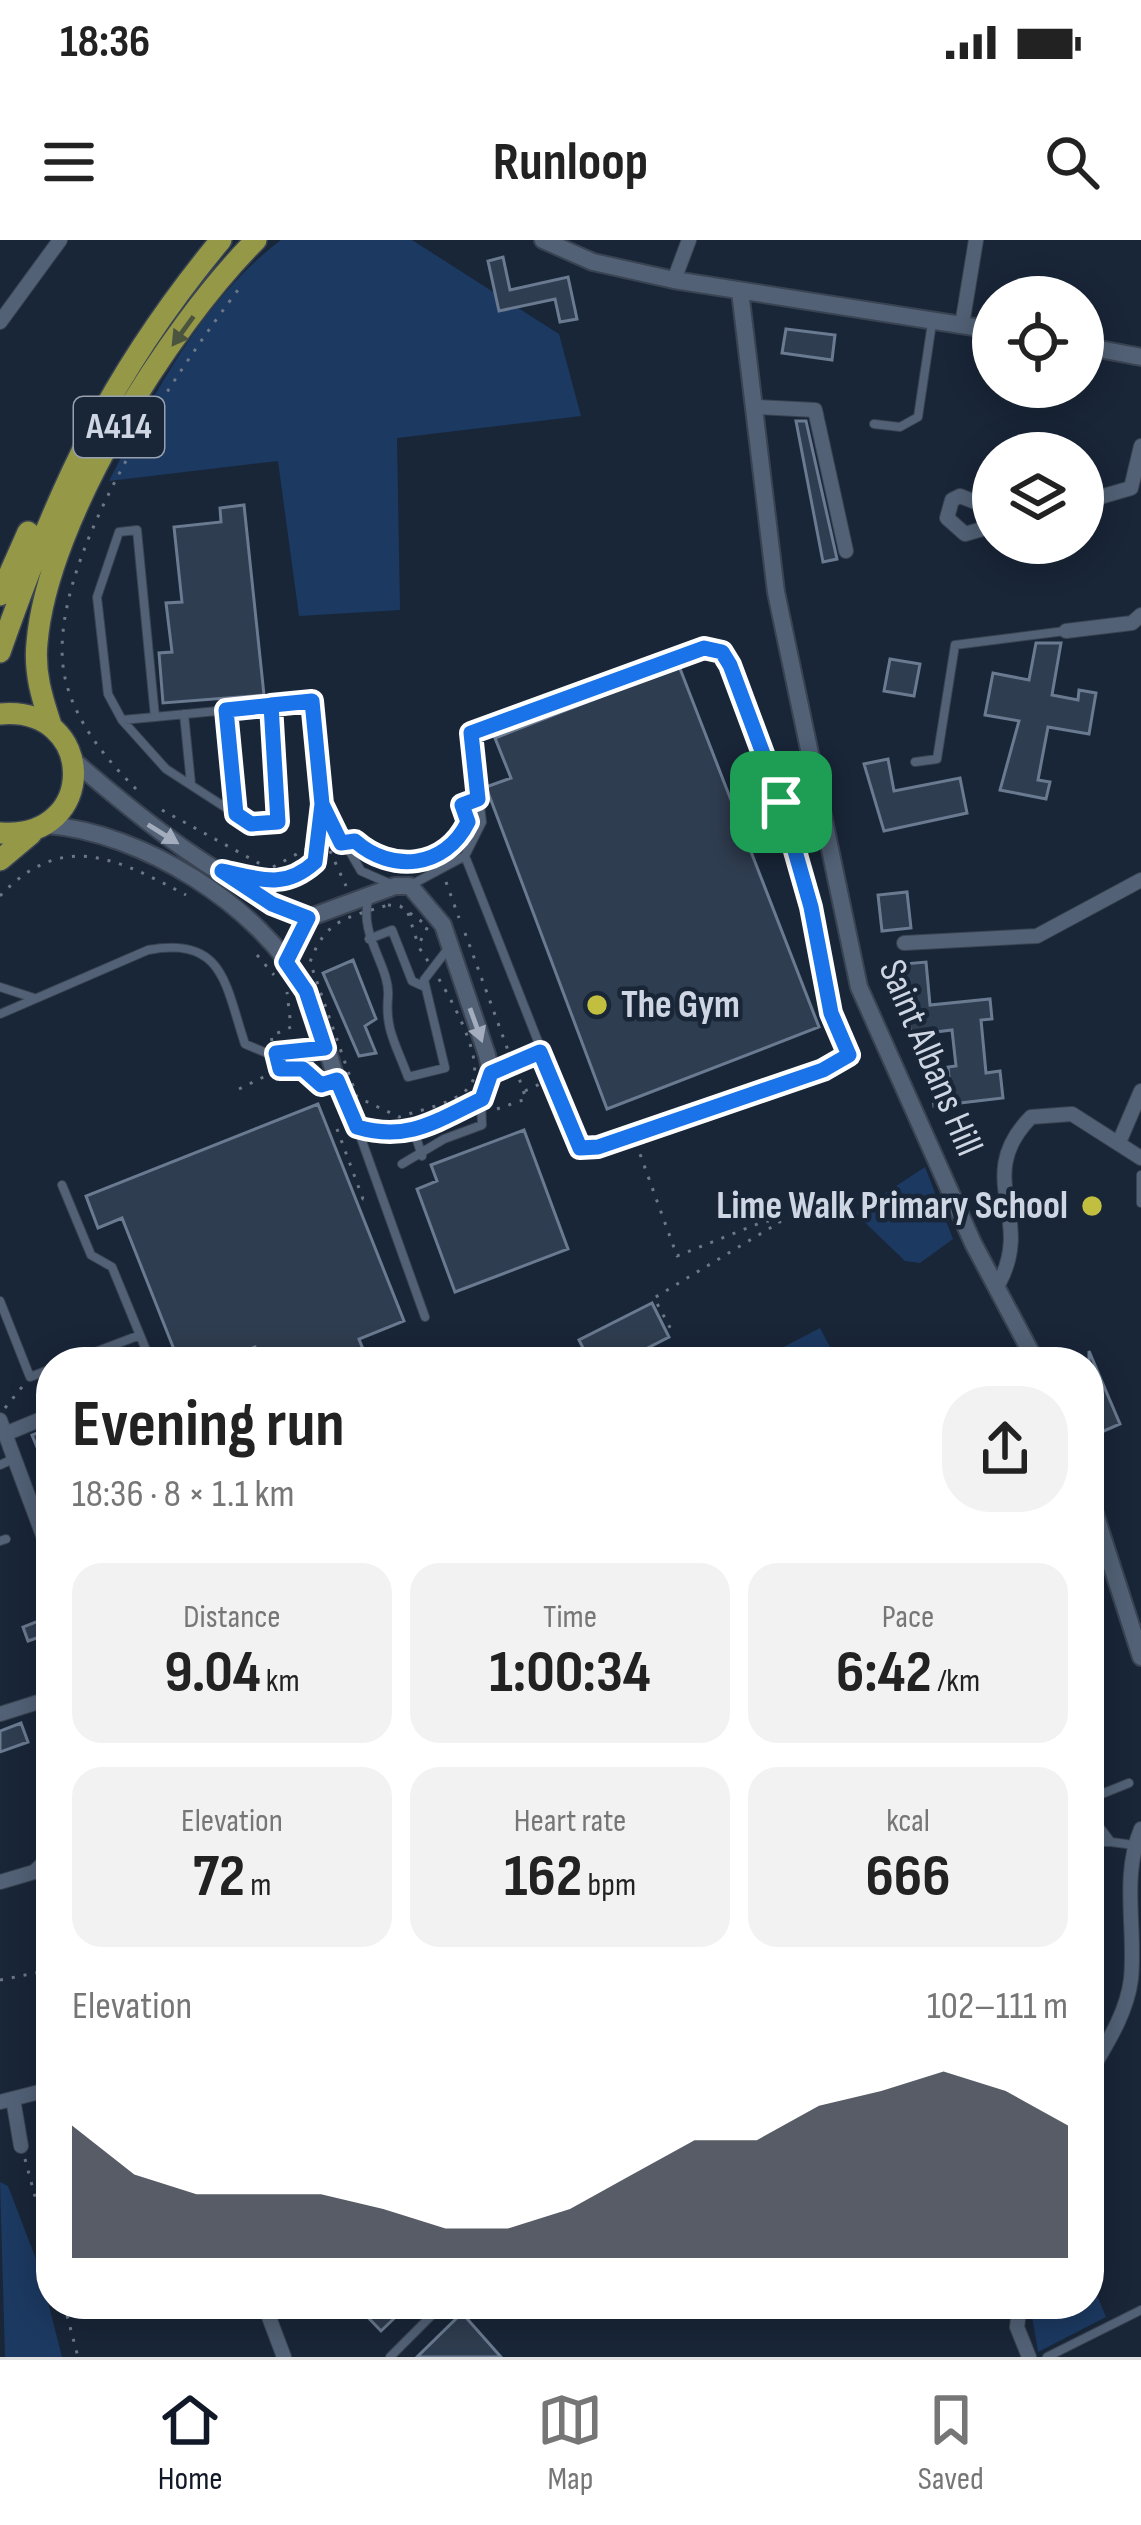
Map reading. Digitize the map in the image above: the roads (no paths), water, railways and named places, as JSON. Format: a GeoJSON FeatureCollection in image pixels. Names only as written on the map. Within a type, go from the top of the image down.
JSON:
{"type":"FeatureCollection","features":[{"type":"Feature","properties":{"kind":"main road","name":"A414"},"geometry":{"type":"LineString","coordinates":[[0,595],[57,471],[118,376],[221,240]]}},
{"type":"Feature","properties":{"kind":"main road","name":"A414"},"geometry":{"type":"LineString","coordinates":[[51,725],[39,691],[37,643],[44,605],[79,512],[146,381],[256,240]]}},
{"type":"Feature","properties":{"kind":"main road","name":"A414"},"geometry":{"type":"LineString","coordinates":[[0,652],[43,526],[118,376]]}},
{"type":"Feature","properties":{"kind":"main road"},"geometry":{"type":"LineString","coordinates":[[0,714],[19,712],[51,725],[73,760],[70,796],[42,827],[0,860]]}},
{"type":"Feature","properties":{"kind":"main road"},"geometry":{"type":"LineString","coordinates":[[0,833],[42,827]]}},
{"type":"Feature","properties":{"kind":"street"},"geometry":{"type":"LineString","coordinates":[[0,322],[60,240]]}},
{"type":"Feature","properties":{"kind":"street"},"geometry":{"type":"LineString","coordinates":[[543,240],[593,262],[674,280],[972,327]]}},
{"type":"Feature","properties":{"kind":"street"},"geometry":{"type":"LineString","coordinates":[[674,280],[689,240]]}},
{"type":"Feature","properties":{"kind":"street"},"geometry":{"type":"LineString","coordinates":[[962,325],[976,240]]}},
{"type":"Feature","properties":{"kind":"street","name":"Saint Albans Hill"},"geometry":{"type":"LineString","coordinates":[[740,291],[757,407],[760,492],[776,592],[859,987],[973,1243],[1029,1347]]}},
{"type":"Feature","properties":{"kind":"street"},"geometry":{"type":"LineString","coordinates":[[1104,350],[1141,357]]}},
{"type":"Feature","properties":{"kind":"street"},"geometry":{"type":"LineString","coordinates":[[757,407],[815,410],[846,550]]}},
{"type":"Feature","properties":{"kind":"street"},"geometry":{"type":"LineString","coordinates":[[1104,499],[1136,494],[1141,446]]}},
{"type":"Feature","properties":{"kind":"street"},"geometry":{"type":"LineString","coordinates":[[972,501],[960,496],[952,500],[947,518],[965,534],[972,532]]}},
{"type":"Feature","properties":{"kind":"street"},"geometry":{"type":"LineString","coordinates":[[1066,631],[1132,622],[1141,615]]}},
{"type":"Feature","properties":{"kind":"street"},"geometry":{"type":"LineString","coordinates":[[42,827],[83,827],[122,842],[197,883],[250,922],[306,991],[357,1127],[386,1136],[414,1131],[482,1099],[491,1073],[443,925],[403,886],[370,895],[354,909],[308,918],[272,904],[144,821],[73,760]]}},
{"type":"Feature","properties":{"kind":"street"},"geometry":{"type":"LineString","coordinates":[[904,943],[1037,937],[1141,880]]}},
{"type":"Feature","properties":{"kind":"street"},"geometry":{"type":"LineString","coordinates":[[1120,1140],[1141,1091]]}},
{"type":"Feature","properties":{"kind":"street"},"geometry":{"type":"LineString","coordinates":[[998,1283],[1013,1257],[1004,1164],[1007,1142],[1031,1117],[1072,1114],[1120,1140],[1141,1158]]}},
{"type":"Feature","properties":{"kind":"street"},"geometry":{"type":"LineString","coordinates":[[36,1417],[2,1423],[7,1462],[36,1525]]}},
{"type":"Feature","properties":{"kind":"street"},"geometry":{"type":"LineString","coordinates":[[1104,1542],[1141,1657]]}},
{"type":"Feature","properties":{"kind":"street"},"geometry":{"type":"LineString","coordinates":[[0,1714],[36,1702]]}},
{"type":"Feature","properties":{"kind":"street"},"geometry":{"type":"LineString","coordinates":[[1104,2049],[1131,1982],[1135,1845],[1141,1829]]}},
{"type":"Feature","properties":{"kind":"street"},"geometry":{"type":"LineString","coordinates":[[0,1882],[36,1870]]}},
{"type":"Feature","properties":{"kind":"street"},"geometry":{"type":"LineString","coordinates":[[7,2100],[21,2146]]}},
{"type":"Feature","properties":{"kind":"street"},"geometry":{"type":"LineString","coordinates":[[270,2319],[284,2357]]}},
{"type":"Feature","properties":{"kind":"street"},"geometry":{"type":"LineString","coordinates":[[1018,2319],[1029,2357]]}},
{"type":"Feature","properties":{"kind":"lane"},"geometry":{"type":"LineString","coordinates":[[874,424],[900,428],[918,417],[933,322]]}},
{"type":"Feature","properties":{"kind":"lane"},"geometry":{"type":"LineString","coordinates":[[155,717],[136,530],[119,532],[97,597],[108,694],[122,720],[156,760],[251,824],[278,822],[271,705]]}},
{"type":"Feature","properties":{"kind":"lane"},"geometry":{"type":"LineString","coordinates":[[915,762],[937,759],[955,645],[1066,631]]}},
{"type":"Feature","properties":{"kind":"lane"},"geometry":{"type":"LineString","coordinates":[[322,804],[341,843],[362,871],[403,886],[465,856],[482,822],[471,733],[704,648],[722,652],[781,802],[811,907],[831,1013],[849,1055],[766,1090],[580,1148],[465,856]]}},
{"type":"Feature","properties":{"kind":"lane"},"geometry":{"type":"LineString","coordinates":[[122,720],[312,701],[322,804],[315,862],[298,878],[278,883],[222,871]]}},
{"type":"Feature","properties":{"kind":"lane"},"geometry":{"type":"LineString","coordinates":[[226,710],[236,814]]}},
{"type":"Feature","properties":{"kind":"lane"},"geometry":{"type":"LineString","coordinates":[[184,714],[191,786]]}},
{"type":"Feature","properties":{"kind":"lane"},"geometry":{"type":"LineString","coordinates":[[370,895],[368,940],[388,998],[384,1016],[408,1077],[445,1068],[424,980],[448,949]]}},
{"type":"Feature","properties":{"kind":"lane"},"geometry":{"type":"LineString","coordinates":[[286,962],[308,918]]}},
{"type":"Feature","properties":{"kind":"lane"},"geometry":{"type":"LineString","coordinates":[[368,940],[392,930],[412,981],[426,987]]}},
{"type":"Feature","properties":{"kind":"lane"},"geometry":{"type":"LineString","coordinates":[[0,1014],[148,950],[197,949],[219,967],[245,1043],[276,1053],[325,1048]]}},
{"type":"Feature","properties":{"kind":"lane"},"geometry":{"type":"LineString","coordinates":[[0,987],[36,999]]}},
{"type":"Feature","properties":{"kind":"lane"},"geometry":{"type":"LineString","coordinates":[[491,1073],[540,1052]]}},
{"type":"Feature","properties":{"kind":"lane"},"geometry":{"type":"LineString","coordinates":[[402,1164],[422,1156],[444,1138],[482,1125],[482,1099]]}},
{"type":"Feature","properties":{"kind":"lane"},"geometry":{"type":"LineString","coordinates":[[357,1127],[425,1317]]}},
{"type":"Feature","properties":{"kind":"lane"},"geometry":{"type":"LineString","coordinates":[[414,1131],[422,1156]]}},
{"type":"Feature","properties":{"kind":"lane"},"geometry":{"type":"LineString","coordinates":[[1141,1175],[1141,1203]]}},
{"type":"Feature","properties":{"kind":"lane"},"geometry":{"type":"LineString","coordinates":[[62,1185],[91,1256],[112,1267],[145,1347]]}},
{"type":"Feature","properties":{"kind":"lane"},"geometry":{"type":"LineString","coordinates":[[0,1301],[30,1378],[36,1375]]}},
{"type":"Feature","properties":{"kind":"lane"},"geometry":{"type":"LineString","coordinates":[[109,1347],[140,1335]]}},
{"type":"Feature","properties":{"kind":"lane"},"geometry":{"type":"LineString","coordinates":[[1104,1793],[1130,1783]]}},
{"type":"Feature","properties":{"kind":"lane"},"geometry":{"type":"LineString","coordinates":[[1104,1833],[1111,1842]]}},
{"type":"Feature","properties":{"kind":"lane"},"geometry":{"type":"LineString","coordinates":[[1104,1842],[1135,1845]]}},
{"type":"Feature","properties":{"kind":"lane"},"geometry":{"type":"LineString","coordinates":[[1047,2357],[1141,2311]]}},
{"type":"Feature","properties":{"kind":"lane"},"geometry":{"type":"LineString","coordinates":[[390,2357],[428,2319]]}},
{"type":"Feature","properties":{"kind":"place","name":"The Gym"},"geometry":{"type":"Point","coordinates":[597,1005]}},
{"type":"Feature","properties":{"kind":"place","name":"Lime Walk Primary School"},"geometry":{"type":"Point","coordinates":[1092,1206]}}]}
